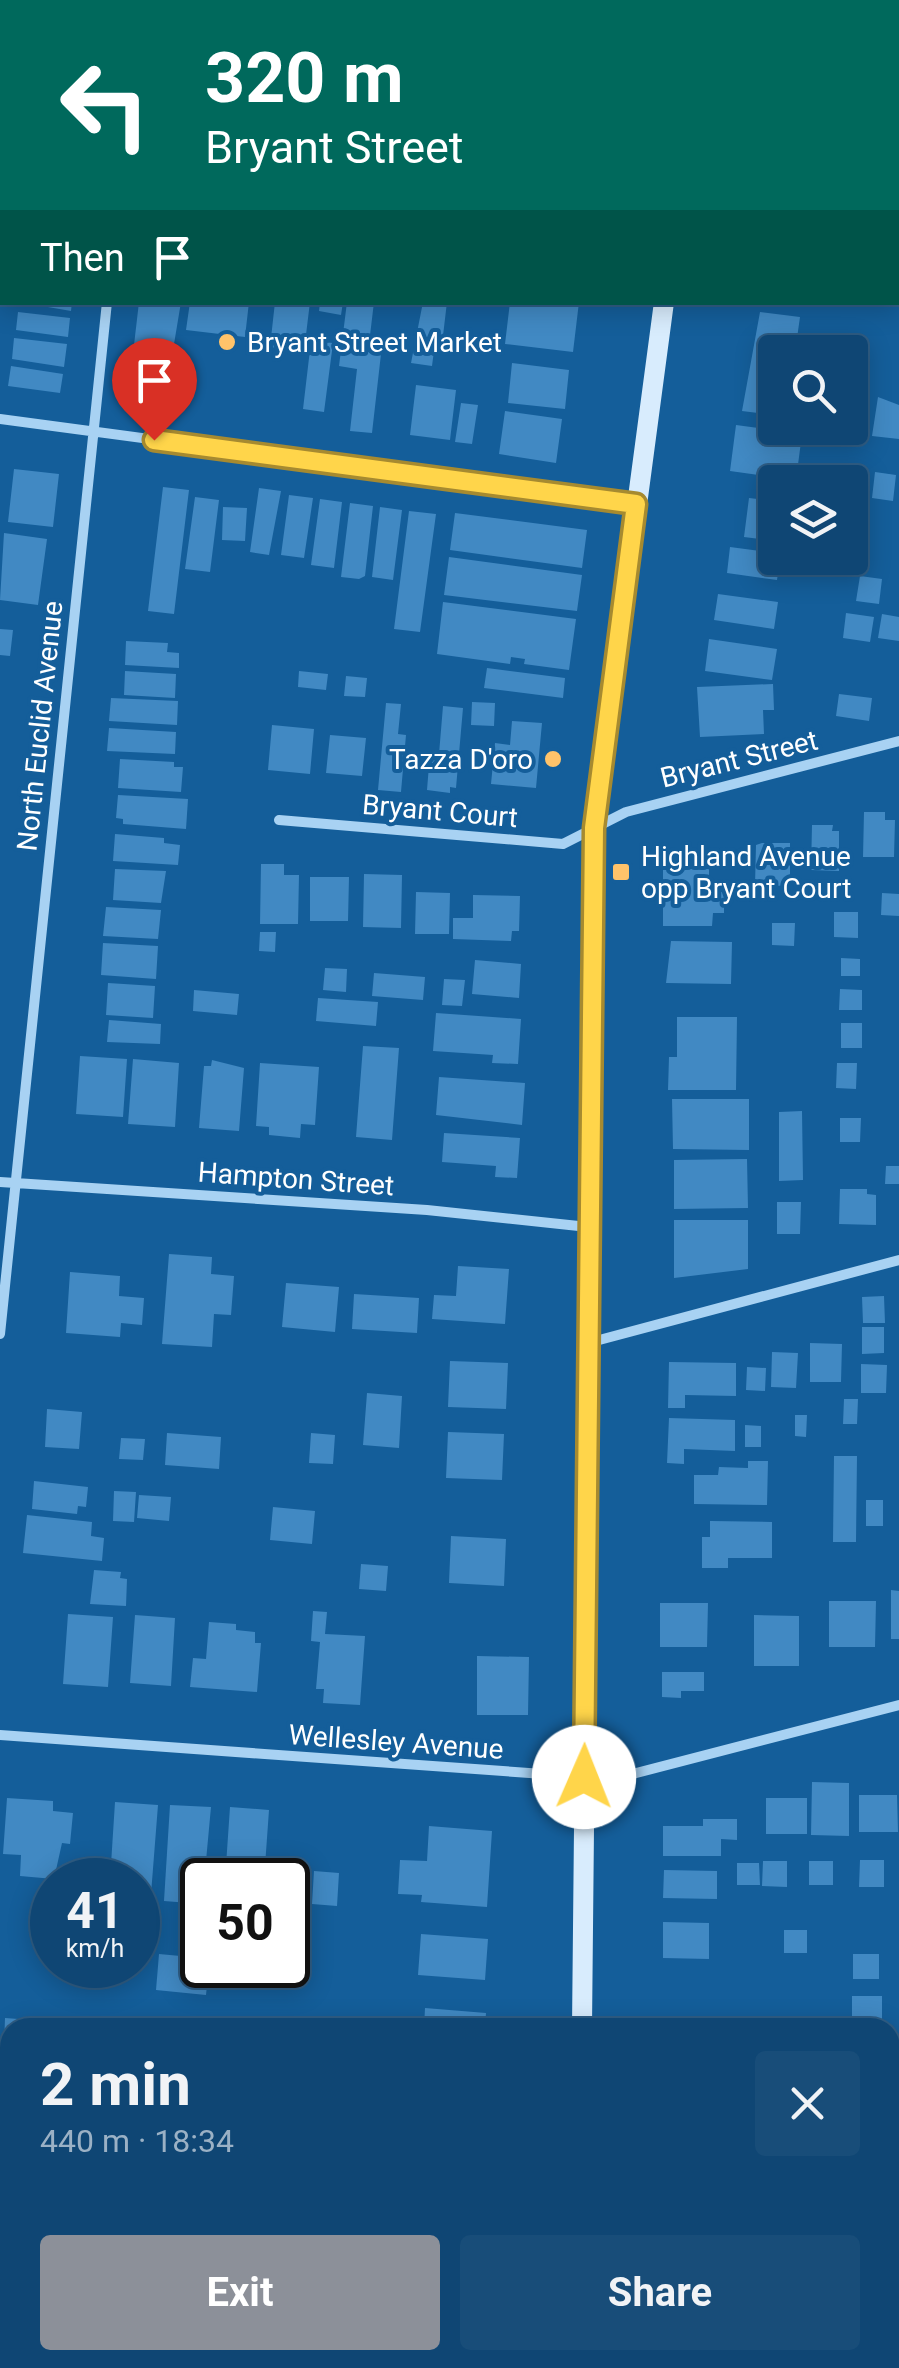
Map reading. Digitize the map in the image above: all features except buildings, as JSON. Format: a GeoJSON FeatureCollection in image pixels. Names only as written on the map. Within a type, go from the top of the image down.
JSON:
{"type":"FeatureCollection","features":[{"type":"Feature","properties":{"kind":"main road"},"geometry":{"type":"LineString","coordinates":[[582,2018],[594,828],[664,305]]}},
{"type":"Feature","properties":{"kind":"street","name":"North Euclid Avenue"},"geometry":{"type":"LineString","coordinates":[[0,1334],[107,305]]}},
{"type":"Feature","properties":{"kind":"street"},"geometry":{"type":"LineString","coordinates":[[0,419],[636,504]]}},
{"type":"Feature","properties":{"kind":"street","name":"Bryant Street"},"geometry":{"type":"LineString","coordinates":[[594,828],[626,812],[899,741]]}},
{"type":"Feature","properties":{"kind":"street","name":"Bryant Court"},"geometry":{"type":"LineString","coordinates":[[279,820],[563,844],[594,828]]}},
{"type":"Feature","properties":{"kind":"street","name":"Hampton Street"},"geometry":{"type":"LineString","coordinates":[[0,1182],[427,1210],[588,1227]]}},
{"type":"Feature","properties":{"kind":"street"},"geometry":{"type":"LineString","coordinates":[[587,1344],[899,1260]]}},
{"type":"Feature","properties":{"kind":"street","name":"Wellesley Avenue"},"geometry":{"type":"LineString","coordinates":[[0,1735],[613,1779],[899,1705]]}},
{"type":"Feature","properties":{"kind":"place","name":"Bryant Street Market"},"geometry":{"type":"Point","coordinates":[227,342]}},
{"type":"Feature","properties":{"kind":"place","name":"Tazza D'oro"},"geometry":{"type":"Point","coordinates":[553,759]}},
{"type":"Feature","properties":{"kind":"place","name":"Highland Avenue opp Bryant Court"},"geometry":{"type":"Point","coordinates":[621,872]}},
{"type":"Feature","properties":{"kind":"route"},"geometry":{"type":"LineString","coordinates":[[154,440],[636,504],[594,828],[584,1777]]}}]}
